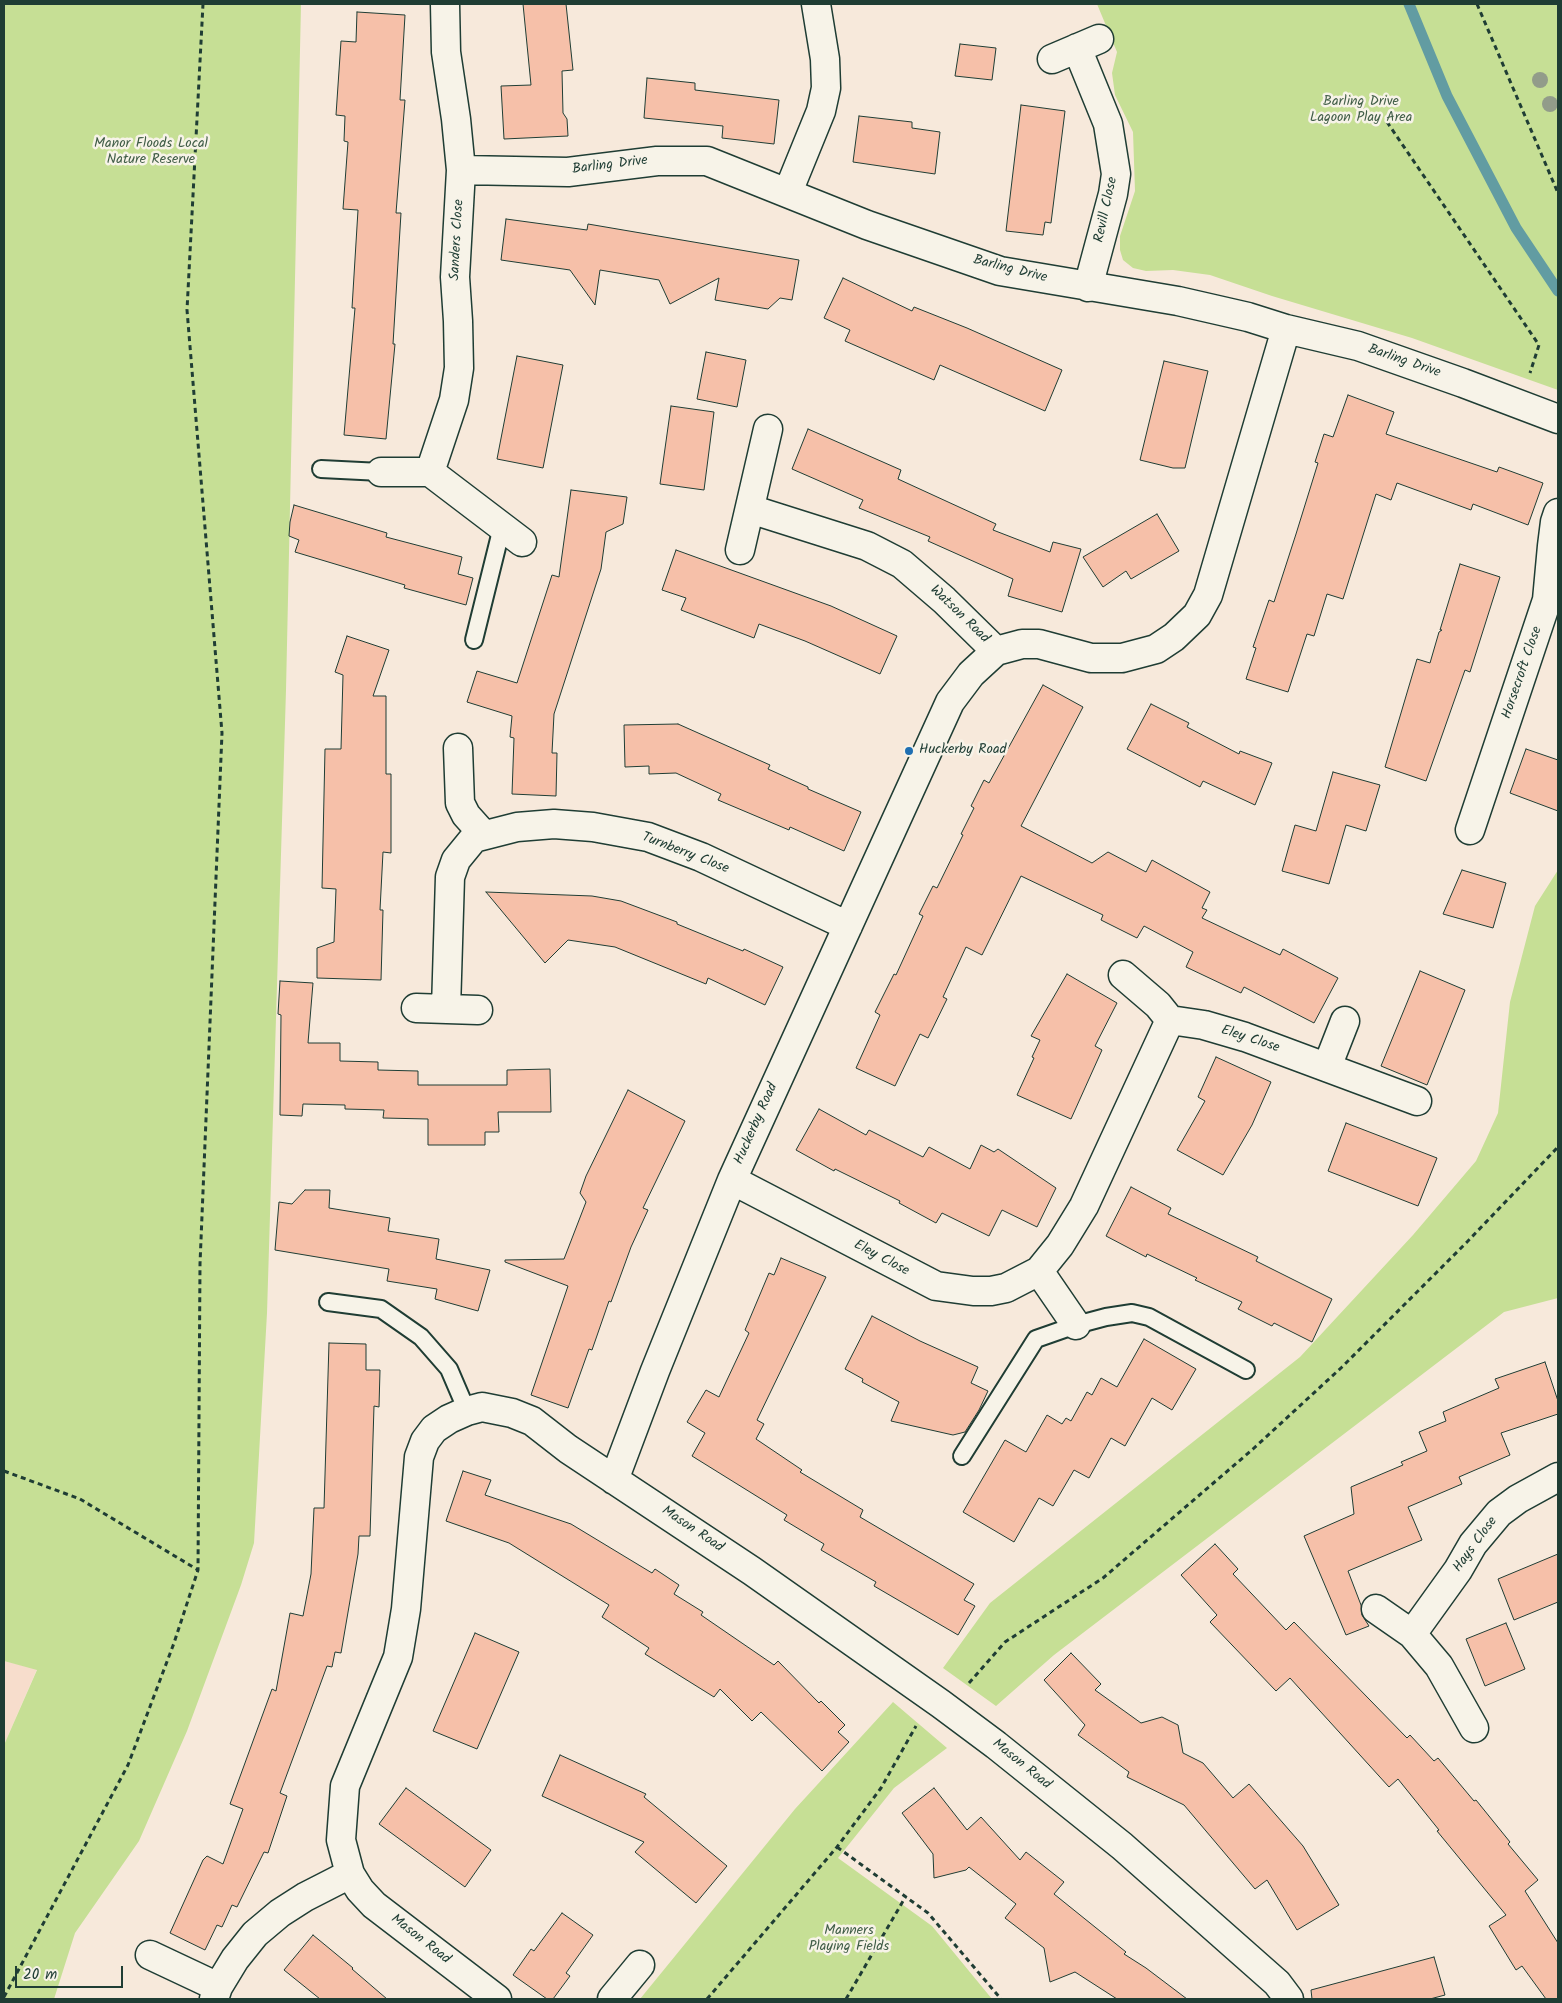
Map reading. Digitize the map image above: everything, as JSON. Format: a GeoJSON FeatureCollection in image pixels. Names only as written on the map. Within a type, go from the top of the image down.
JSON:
{"type":"FeatureCollection","features":[{"type":"Feature","properties":{"kind":"street","name":"Sanders Close"},"geometry":{"type":"LineString","coordinates":[[430,472],[454,400],[459,368],[455,277],[461,170],[446,52],[445,4]]}},
{"type":"Feature","properties":{"kind":"street"},"geometry":{"type":"LineString","coordinates":[[788,192],[821,111],[826,88],[825,59],[816,4]]}},
{"type":"Feature","properties":{"kind":"street","name":"Revill Close"},"geometry":{"type":"LineString","coordinates":[[1052,59],[1088,44],[1108,124],[1116,174],[1113,194],[1088,287]]}},
{"type":"Feature","properties":{"kind":"street","name":"Barling Drive"},"geometry":{"type":"LineString","coordinates":[[461,170],[568,172],[657,161],[708,161],[867,225],[1000,271],[1178,301],[1358,346],[1558,419]]}},
{"type":"Feature","properties":{"kind":"street","name":"Watson Road"},"geometry":{"type":"LineString","coordinates":[[750,509],[867,546],[902,564],[944,600],[996,651],[1022,644],[1040,644],[1091,658],[1122,658],[1156,649],[1174,637],[1197,616],[1208,595],[1286,329]]}},
{"type":"Feature","properties":{"kind":"street"},"geometry":{"type":"LineString","coordinates":[[740,550],[768,429]]}},
{"type":"Feature","properties":{"kind":"street"},"geometry":{"type":"LineString","coordinates":[[381,472],[430,472],[512,534]]}},
{"type":"Feature","properties":{"kind":"street","name":"Horsecroft Close"},"geometry":{"type":"LineString","coordinates":[[1470,830],[1548,600],[1552,546],[1558,513]]}},
{"type":"Feature","properties":{"kind":"street","name":"Huckerby Road"},"geometry":{"type":"LineString","coordinates":[[614,1480],[655,1371],[732,1180],[950,702],[971,674],[996,651]]}},
{"type":"Feature","properties":{"kind":"street"},"geometry":{"type":"LineString","coordinates":[[458,748],[460,803],[466,814],[483,834]]}},
{"type":"Feature","properties":{"kind":"street","name":"Turnberry Close"},"geometry":{"type":"LineString","coordinates":[[446,1009],[450,876],[456,860],[474,838],[483,834],[517,827],[554,824],[593,827],[648,837],[702,857],[848,926]]}},
{"type":"Feature","properties":{"kind":"street"},"geometry":{"type":"LineString","coordinates":[[1123,975],[1158,1006],[1170,1020]]}},
{"type":"Feature","properties":{"kind":"street"},"geometry":{"type":"LineString","coordinates":[[416,1008],[478,1010]]}},
{"type":"Feature","properties":{"kind":"street","name":"Eley Close"},"geometry":{"type":"LineString","coordinates":[[732,1180],[936,1286],[991,1291],[1006,1288],[1039,1271],[1060,1245],[1084,1206],[1170,1020],[1204,1025],[1245,1037],[1417,1102]]}},
{"type":"Feature","properties":{"kind":"street"},"geometry":{"type":"LineString","coordinates":[[1327,1067],[1345,1021]]}},
{"type":"Feature","properties":{"kind":"street"},"geometry":{"type":"LineString","coordinates":[[1039,1271],[1076,1325]]}},
{"type":"Feature","properties":{"kind":"street","name":"Mason Road"},"geometry":{"type":"LineString","coordinates":[[497,1999],[374,1905],[360,1890],[350,1874],[341,1840],[344,1786],[398,1656],[406,1609],[419,1457],[425,1441],[434,1429],[449,1419],[482,1407],[495,1409],[532,1421],[568,1449],[760,1577],[941,1704],[996,1745],[1122,1846],[1277,1983],[1289,1999]]}},
{"type":"Feature","properties":{"kind":"street","name":"Hays Close"},"geometry":{"type":"LineString","coordinates":[[1412,1634],[1458,1570],[1473,1544],[1499,1513],[1558,1478]]}},
{"type":"Feature","properties":{"kind":"street"},"geometry":{"type":"LineString","coordinates":[[1376,1609],[1412,1634],[1439,1666],[1474,1728]]}},
{"type":"Feature","properties":{"kind":"street"},"geometry":{"type":"LineString","coordinates":[[150,1955],[216,1993],[235,1959],[255,1934],[280,1913],[305,1897],[350,1874]]}},
{"type":"Feature","properties":{"kind":"street"},"geometry":{"type":"LineString","coordinates":[[612,1999],[640,1964]]}},
{"type":"Feature","properties":{"kind":"lane"},"geometry":{"type":"LineString","coordinates":[[321,469],[381,472]]}},
{"type":"Feature","properties":{"kind":"lane"},"geometry":{"type":"LineString","coordinates":[[474,640],[512,534]]}},
{"type":"Feature","properties":{"kind":"lane"},"geometry":{"type":"LineString","coordinates":[[328,1302],[381,1309],[421,1337],[449,1369],[467,1411]]}},
{"type":"Feature","properties":{"kind":"lane"},"geometry":{"type":"LineString","coordinates":[[962,1456],[1036,1339],[1076,1325],[1106,1317],[1132,1313],[1149,1317],[1246,1370]]}},
{"type":"Feature","properties":{"kind":"path"},"geometry":{"type":"LineString","coordinates":[[4,1997],[128,1765],[174,1643],[198,1570],[200,1264],[222,733],[187,310],[203,4]]}},
{"type":"Feature","properties":{"kind":"path"},"geometry":{"type":"LineString","coordinates":[[1477,4],[1558,193]]}},
{"type":"Feature","properties":{"kind":"path"},"geometry":{"type":"LineString","coordinates":[[1388,122],[1539,344],[1519,404]]}},
{"type":"Feature","properties":{"kind":"path"},"geometry":{"type":"LineString","coordinates":[[706,1999],[837,1846],[882,1788],[918,1722],[971,1682],[1005,1642],[1103,1578],[1253,1449],[1342,1368],[1558,1147]]}},
{"type":"Feature","properties":{"kind":"path"},"geometry":{"type":"LineString","coordinates":[[4,1471],[80,1499],[198,1570]]}},
{"type":"Feature","properties":{"kind":"path"},"geometry":{"type":"LineString","coordinates":[[837,1846],[928,1913],[1001,1999]]}},
{"type":"Feature","properties":{"kind":"path"},"geometry":{"type":"LineString","coordinates":[[846,1999],[906,1896]]}},
{"type":"Feature","properties":{"kind":"shaded area"},"geometry":{"type":"Polygon","coordinates":[[[4,1661],[37,1669],[4,1745],[4,1661]]]}},
{"type":"Feature","properties":{"kind":"green space","name":"Manor Floods Local Nature Reserve"},"geometry":{"type":"Polygon","coordinates":[[[4,4],[301,4],[286,690],[267,1313],[254,1543],[241,1585],[187,1731],[139,1841],[75,1933],[54,1999],[4,1999],[4,1745],[37,1670],[4,1661],[4,4]]]}},
{"type":"Feature","properties":{"kind":"green space","name":"Barling Drive Lagoon Play Area"},"geometry":{"type":"Polygon","coordinates":[[[1097,4],[1558,4],[1558,390],[1412,338],[1272,296],[1210,275],[1173,270],[1146,271],[1133,268],[1123,260],[1120,250],[1120,236],[1135,191],[1133,132],[1115,95],[1112,73],[1117,52],[1097,4]]]}},
{"type":"Feature","properties":{"kind":"green space"},"geometry":{"type":"Polygon","coordinates":[[[1558,870],[1558,1298],[1504,1312],[1054,1655],[996,1706],[943,1668],[990,1603],[1300,1357],[1413,1235],[1476,1161],[1498,1113],[1510,1002],[1535,906],[1558,870]]]}},
{"type":"Feature","properties":{"kind":"green space","name":"Manners Playing Fields"},"geometry":{"type":"Polygon","coordinates":[[[893,1702],[947,1748],[894,1788],[838,1858],[932,1926],[992,1999],[640,1999],[795,1809],[893,1702]]]}},
{"type":"Feature","properties":{"kind":"building"},"geometry":{"type":"Polygon","coordinates":[[[523,4],[566,4],[573,70],[562,71],[563,113],[567,119],[568,136],[504,139],[501,86],[531,85],[523,4]]]}},
{"type":"Feature","properties":{"kind":"building"},"geometry":{"type":"Polygon","coordinates":[[[357,12],[405,15],[400,100],[405,100],[396,213],[401,213],[393,344],[395,344],[386,439],[344,435],[355,308],[352,308],[358,210],[343,209],[348,142],[344,141],[345,116],[336,115],[341,41],[356,42],[357,12]]]}},
{"type":"Feature","properties":{"kind":"building"},"geometry":{"type":"Polygon","coordinates":[[[960,44],[996,48],[992,80],[955,76],[960,44]]]}},
{"type":"Feature","properties":{"kind":"building"},"geometry":{"type":"Polygon","coordinates":[[[647,78],[695,83],[695,90],[779,100],[774,144],[722,138],[723,126],[644,118],[647,78]]]}},
{"type":"Feature","properties":{"kind":"building"},"geometry":{"type":"Polygon","coordinates":[[[1021,105],[1065,111],[1051,223],[1045,222],[1043,235],[1006,231],[1021,105]]]}},
{"type":"Feature","properties":{"kind":"building"},"geometry":{"type":"Polygon","coordinates":[[[859,116],[912,122],[912,128],[940,132],[935,174],[853,162],[859,116]]]}},
{"type":"Feature","properties":{"kind":"building"},"geometry":{"type":"Polygon","coordinates":[[[506,219],[587,230],[588,224],[799,260],[792,300],[780,298],[768,309],[715,300],[719,278],[670,304],[659,280],[600,270],[595,305],[570,270],[501,260],[506,219]]]}},
{"type":"Feature","properties":{"kind":"building"},"geometry":{"type":"Polygon","coordinates":[[[843,278],[912,311],[914,307],[1062,370],[1045,411],[940,365],[934,380],[845,341],[850,330],[824,318],[843,278]]]}},
{"type":"Feature","properties":{"kind":"building"},"geometry":{"type":"Polygon","coordinates":[[[706,352],[746,360],[737,407],[697,399],[706,352]]]}},
{"type":"Feature","properties":{"kind":"building"},"geometry":{"type":"Polygon","coordinates":[[[517,356],[563,365],[543,468],[497,459],[517,356]]]}},
{"type":"Feature","properties":{"kind":"building"},"geometry":{"type":"Polygon","coordinates":[[[1164,361],[1208,371],[1185,468],[1173,468],[1140,460],[1164,361]]]}},
{"type":"Feature","properties":{"kind":"building"},"geometry":{"type":"Polygon","coordinates":[[[1348,395],[1394,412],[1386,434],[1497,472],[1499,467],[1543,483],[1528,525],[1473,504],[1471,510],[1397,483],[1391,500],[1376,494],[1343,599],[1327,594],[1314,636],[1307,634],[1288,692],[1246,679],[1256,648],[1253,647],[1269,600],[1274,602],[1296,534],[1318,463],[1315,462],[1324,434],[1333,437],[1348,395]]]}},
{"type":"Feature","properties":{"kind":"building"},"geometry":{"type":"Polygon","coordinates":[[[671,406],[714,412],[704,490],[660,484],[671,406]]]}},
{"type":"Feature","properties":{"kind":"building"},"geometry":{"type":"Polygon","coordinates":[[[808,429],[901,470],[898,479],[996,524],[993,530],[1050,552],[1053,542],[1081,549],[1062,612],[1008,596],[1013,579],[928,541],[930,537],[859,508],[863,500],[792,469],[808,429]]]}},
{"type":"Feature","properties":{"kind":"building"},"geometry":{"type":"Polygon","coordinates":[[[571,490],[627,497],[623,524],[606,532],[601,569],[554,714],[552,753],[557,753],[556,796],[512,794],[514,738],[510,737],[512,716],[467,702],[477,671],[517,683],[552,575],[559,577],[571,490]]]}},
{"type":"Feature","properties":{"kind":"building"},"geometry":{"type":"Polygon","coordinates":[[[294,505],[387,533],[386,537],[462,557],[458,574],[473,578],[466,605],[404,588],[405,585],[295,552],[299,540],[289,536],[294,505]]]}},
{"type":"Feature","properties":{"kind":"building"},"geometry":{"type":"Polygon","coordinates":[[[1157,514],[1179,551],[1131,579],[1126,571],[1103,587],[1083,557],[1157,514]]]}},
{"type":"Feature","properties":{"kind":"building"},"geometry":{"type":"Polygon","coordinates":[[[676,550],[831,606],[897,636],[880,674],[805,641],[759,624],[754,638],[681,610],[686,598],[662,590],[676,550]]]}},
{"type":"Feature","properties":{"kind":"building"},"geometry":{"type":"Polygon","coordinates":[[[1460,564],[1500,577],[1470,672],[1465,670],[1426,781],[1385,767],[1417,659],[1430,663],[1439,632],[1442,630],[1440,630],[1460,564]]]}},
{"type":"Feature","properties":{"kind":"building"},"geometry":{"type":"Polygon","coordinates":[[[347,636],[389,650],[373,696],[386,696],[386,774],[391,774],[391,853],[383,852],[380,910],[383,910],[381,980],[317,978],[317,948],[334,942],[336,889],[322,888],[325,749],[341,749],[343,675],[335,672],[347,636]]]}},
{"type":"Feature","properties":{"kind":"building"},"geometry":{"type":"Polygon","coordinates":[[[1043,685],[1083,707],[1021,826],[1092,863],[1108,852],[1146,872],[1152,860],[1210,892],[1202,908],[1207,910],[1202,918],[1280,955],[1283,949],[1338,978],[1314,1023],[1244,987],[1241,993],[1186,967],[1193,952],[1144,926],[1137,938],[1101,920],[1103,915],[1021,876],[982,955],[966,947],[943,997],[947,999],[928,1038],[920,1034],[895,1086],[856,1068],[880,1015],[875,1012],[894,974],[896,975],[923,916],[919,914],[933,886],[937,888],[963,835],[961,834],[974,808],[971,806],[984,780],[989,783],[1043,685]]]}},
{"type":"Feature","properties":{"kind":"building"},"geometry":{"type":"Polygon","coordinates":[[[1151,704],[1189,723],[1187,727],[1239,754],[1240,751],[1272,763],[1255,805],[1203,781],[1200,787],[1127,749],[1151,704]]]}},
{"type":"Feature","properties":{"kind":"building"},"geometry":{"type":"Polygon","coordinates":[[[678,724],[770,765],[768,769],[861,812],[844,851],[790,827],[789,830],[718,800],[721,794],[676,773],[649,774],[649,766],[625,767],[624,725],[678,724]]]}},
{"type":"Feature","properties":{"kind":"building"},"geometry":{"type":"Polygon","coordinates":[[[1526,749],[1558,760],[1558,811],[1510,793],[1526,749]]]}},
{"type":"Feature","properties":{"kind":"building"},"geometry":{"type":"Polygon","coordinates":[[[1333,772],[1380,785],[1366,831],[1346,825],[1329,884],[1282,871],[1295,825],[1316,831],[1333,772]]]}},
{"type":"Feature","properties":{"kind":"building"},"geometry":{"type":"Polygon","coordinates":[[[1462,870],[1506,883],[1493,928],[1443,914],[1462,870]]]}},
{"type":"Feature","properties":{"kind":"building"},"geometry":{"type":"Polygon","coordinates":[[[486,892],[592,896],[621,901],[677,922],[677,924],[743,951],[744,949],[783,967],[765,1005],[708,978],[706,984],[615,947],[568,940],[545,963],[486,892]]]}},
{"type":"Feature","properties":{"kind":"building"},"geometry":{"type":"Polygon","coordinates":[[[1420,971],[1465,990],[1427,1085],[1381,1066],[1420,971]]]}},
{"type":"Feature","properties":{"kind":"building"},"geometry":{"type":"Polygon","coordinates":[[[1067,974],[1117,1003],[1095,1046],[1102,1050],[1071,1119],[1017,1095],[1040,1040],[1031,1036],[1067,974]]]}},
{"type":"Feature","properties":{"kind":"building"},"geometry":{"type":"Polygon","coordinates":[[[280,981],[313,983],[308,1043],[340,1043],[340,1061],[378,1062],[378,1070],[418,1071],[418,1085],[507,1085],[507,1070],[550,1069],[551,1112],[498,1112],[499,1132],[485,1132],[485,1145],[428,1145],[428,1119],[383,1118],[384,1110],[345,1109],[345,1105],[303,1104],[302,1116],[280,1115],[281,1015],[278,1014],[280,981]]]}},
{"type":"Feature","properties":{"kind":"building"},"geometry":{"type":"Polygon","coordinates":[[[1216,1057],[1271,1082],[1252,1125],[1223,1175],[1177,1150],[1205,1101],[1198,1097],[1216,1057]]]}},
{"type":"Feature","properties":{"kind":"building"},"geometry":{"type":"Polygon","coordinates":[[[628,1090],[685,1121],[643,1208],[648,1210],[631,1247],[611,1302],[609,1301],[592,1350],[589,1349],[568,1408],[531,1395],[568,1286],[505,1262],[505,1260],[564,1259],[586,1202],[580,1193],[586,1176],[628,1090]]]}},
{"type":"Feature","properties":{"kind":"building"},"geometry":{"type":"Polygon","coordinates":[[[819,1109],[866,1135],[869,1130],[923,1157],[929,1147],[970,1169],[981,1145],[994,1152],[998,1149],[1056,1188],[1037,1227],[1002,1210],[989,1236],[942,1213],[936,1223],[899,1203],[900,1201],[835,1169],[834,1171],[796,1150],[819,1109]]]}},
{"type":"Feature","properties":{"kind":"building"},"geometry":{"type":"Polygon","coordinates":[[[1346,1123],[1437,1158],[1418,1206],[1328,1171],[1346,1123]]]}},
{"type":"Feature","properties":{"kind":"building"},"geometry":{"type":"Polygon","coordinates":[[[1131,1187],[1171,1208],[1168,1214],[1258,1257],[1256,1261],[1332,1299],[1312,1342],[1274,1323],[1272,1326],[1238,1309],[1242,1302],[1195,1280],[1197,1278],[1147,1254],[1146,1257],[1106,1236],[1131,1187]]]}},
{"type":"Feature","properties":{"kind":"building"},"geometry":{"type":"Polygon","coordinates":[[[305,1190],[330,1190],[329,1208],[390,1218],[388,1231],[439,1239],[436,1259],[490,1270],[478,1311],[435,1299],[437,1289],[387,1281],[389,1269],[275,1250],[279,1202],[292,1204],[305,1190]]]}},
{"type":"Feature","properties":{"kind":"building"},"geometry":{"type":"Polygon","coordinates":[[[781,1258],[826,1277],[757,1420],[764,1424],[756,1439],[802,1470],[800,1472],[863,1510],[860,1517],[974,1584],[964,1600],[975,1606],[958,1635],[874,1586],[876,1582],[821,1550],[824,1544],[784,1520],[787,1515],[692,1456],[705,1433],[687,1422],[706,1390],[719,1397],[749,1333],[745,1330],[769,1273],[774,1275],[781,1258]]]}},
{"type":"Feature","properties":{"kind":"building"},"geometry":{"type":"Polygon","coordinates":[[[872,1316],[920,1341],[978,1367],[971,1383],[988,1391],[965,1432],[953,1435],[891,1421],[899,1402],[862,1382],[863,1379],[845,1369],[872,1316]]]}},
{"type":"Feature","properties":{"kind":"building"},"geometry":{"type":"Polygon","coordinates":[[[1144,1339],[1196,1369],[1172,1410],[1152,1398],[1125,1446],[1111,1438],[1089,1478],[1074,1470],[1053,1506],[1039,1498],[1014,1542],[963,1512],[1005,1440],[1026,1452],[1047,1415],[1062,1424],[1066,1418],[1071,1421],[1087,1392],[1092,1395],[1101,1378],[1117,1387],[1144,1339]]]}},
{"type":"Feature","properties":{"kind":"building"},"geometry":{"type":"Polygon","coordinates":[[[329,1343],[366,1344],[366,1370],[380,1370],[379,1407],[374,1406],[370,1536],[359,1536],[358,1554],[341,1653],[335,1652],[332,1667],[327,1666],[280,1793],[287,1796],[268,1853],[264,1852],[237,1907],[232,1905],[222,1927],[217,1925],[205,1950],[170,1933],[203,1860],[207,1856],[223,1864],[243,1809],[230,1804],[272,1689],[276,1691],[290,1613],[303,1616],[311,1574],[314,1508],[324,1508],[329,1343]]]}},
{"type":"Feature","properties":{"kind":"building"},"geometry":{"type":"Polygon","coordinates":[[[1545,1362],[1558,1401],[1558,1414],[1501,1433],[1510,1455],[1459,1477],[1462,1484],[1408,1507],[1422,1540],[1348,1571],[1361,1605],[1362,1615],[1369,1626],[1346,1635],[1304,1536],[1354,1514],[1351,1487],[1403,1465],[1401,1462],[1427,1451],[1419,1432],[1446,1421],[1443,1412],[1499,1388],[1495,1379],[1545,1362]]]}},
{"type":"Feature","properties":{"kind":"building"},"geometry":{"type":"Polygon","coordinates":[[[463,1471],[491,1480],[485,1495],[571,1524],[652,1573],[655,1569],[679,1585],[674,1594],[703,1612],[701,1615],[774,1665],[778,1661],[819,1703],[821,1701],[845,1725],[838,1732],[849,1742],[822,1771],[761,1712],[752,1721],[720,1689],[714,1697],[645,1654],[649,1648],[602,1617],[609,1605],[509,1543],[446,1521],[463,1471]]]}},
{"type":"Feature","properties":{"kind":"building"},"geometry":{"type":"Polygon","coordinates":[[[1215,1544],[1238,1569],[1233,1574],[1286,1630],[1294,1622],[1407,1738],[1410,1735],[1434,1761],[1438,1758],[1474,1801],[1476,1800],[1510,1842],[1508,1844],[1538,1880],[1525,1891],[1558,1943],[1558,1999],[1546,1999],[1522,1966],[1516,1970],[1489,1926],[1506,1915],[1437,1831],[1439,1830],[1398,1779],[1389,1787],[1290,1678],[1276,1691],[1210,1622],[1217,1615],[1181,1575],[1215,1544]]]}},
{"type":"Feature","properties":{"kind":"building"},"geometry":{"type":"Polygon","coordinates":[[[1558,1554],[1558,1602],[1514,1620],[1498,1579],[1558,1554]]]}},
{"type":"Feature","properties":{"kind":"building"},"geometry":{"type":"Polygon","coordinates":[[[1506,1623],[1525,1669],[1485,1686],[1466,1639],[1506,1623]]]}},
{"type":"Feature","properties":{"kind":"building"},"geometry":{"type":"Polygon","coordinates":[[[475,1633],[519,1652],[477,1749],[433,1731],[475,1633]]]}},
{"type":"Feature","properties":{"kind":"building"},"geometry":{"type":"Polygon","coordinates":[[[1071,1653],[1101,1684],[1095,1690],[1141,1723],[1162,1717],[1178,1725],[1183,1753],[1203,1763],[1233,1798],[1249,1784],[1303,1846],[1339,1905],[1297,1930],[1267,1880],[1255,1889],[1184,1805],[1127,1777],[1129,1772],[1078,1735],[1085,1725],[1044,1680],[1071,1653]]]}},
{"type":"Feature","properties":{"kind":"building"},"geometry":{"type":"Polygon","coordinates":[[[560,1755],[646,1794],[644,1797],[727,1866],[696,1903],[635,1852],[644,1842],[542,1796],[560,1755]]]}},
{"type":"Feature","properties":{"kind":"building"},"geometry":{"type":"Polygon","coordinates":[[[406,1788],[491,1850],[465,1887],[379,1824],[406,1788]]]}},
{"type":"Feature","properties":{"kind":"building"},"geometry":{"type":"Polygon","coordinates":[[[934,1788],[967,1830],[981,1817],[1020,1860],[1026,1852],[1064,1882],[1054,1894],[1126,1952],[1124,1954],[1187,1999],[1117,1999],[1075,1972],[1050,1982],[1044,1948],[1005,1918],[1016,1904],[969,1867],[966,1870],[934,1878],[933,1854],[902,1813],[934,1788]]]}},
{"type":"Feature","properties":{"kind":"building"},"geometry":{"type":"Polygon","coordinates":[[[562,1913],[593,1935],[566,1973],[570,1976],[553,1999],[547,1999],[513,1975],[531,1949],[534,1951],[562,1913]]]}},
{"type":"Feature","properties":{"kind":"building"},"geometry":{"type":"Polygon","coordinates":[[[313,1935],[387,1999],[320,1999],[284,1970],[313,1935]]]}},
{"type":"Feature","properties":{"kind":"building"},"geometry":{"type":"Polygon","coordinates":[[[1434,1957],[1445,1995],[1430,1999],[1312,1999],[1311,1990],[1434,1957]]]}},
{"type":"Feature","properties":{"kind":"waterway"},"geometry":{"type":"LineString","coordinates":[[1409,4],[1447,96],[1516,228],[1558,291]]}},
{"type":"Feature","properties":{"kind":"place","name":"Huckerby Road"},"geometry":{"type":"Point","coordinates":[909,751]}}]}
